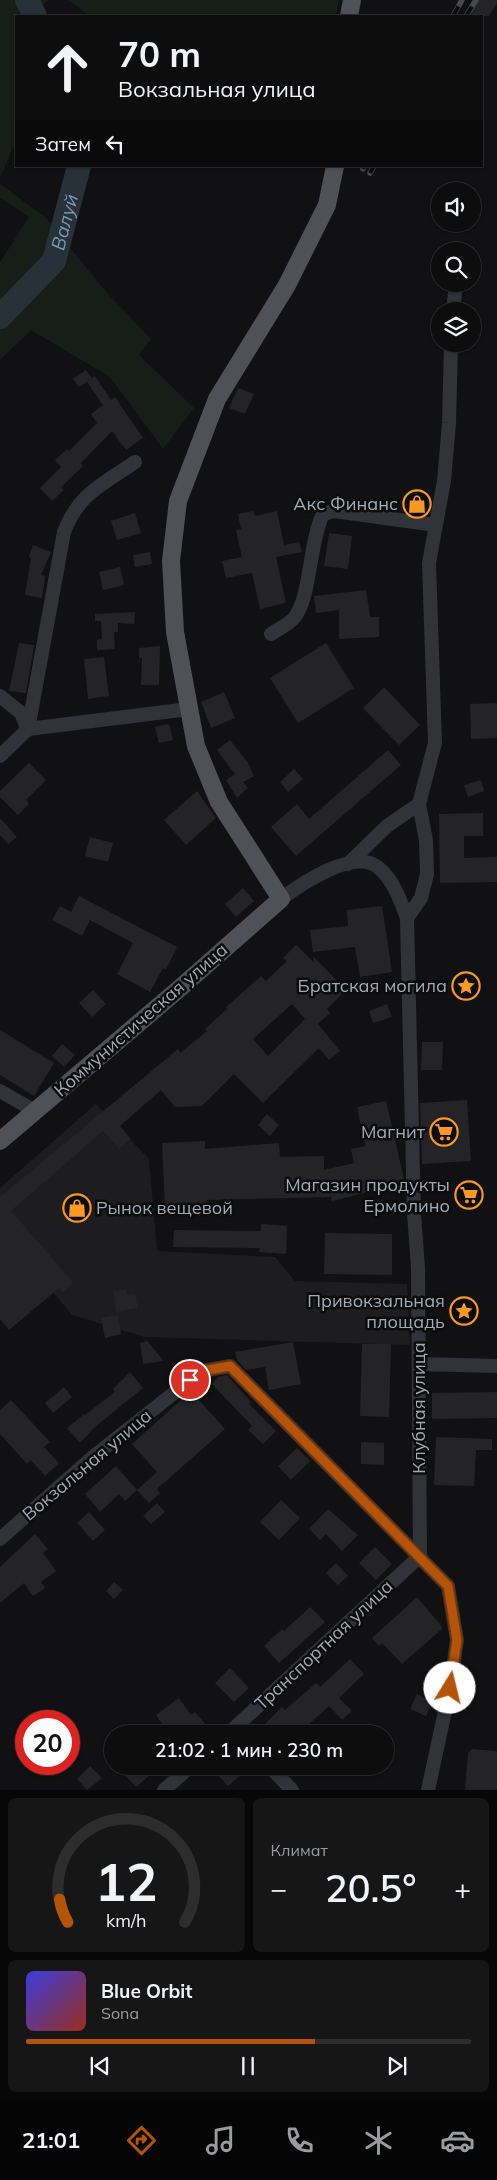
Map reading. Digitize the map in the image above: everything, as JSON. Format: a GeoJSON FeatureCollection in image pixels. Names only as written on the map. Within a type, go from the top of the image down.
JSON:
{"type":"FeatureCollection","features":[{"type":"Feature","properties":{"kind":"main road"},"geometry":{"type":"LineString","coordinates":[[349,15],[352,0]]}},
{"type":"Feature","properties":{"kind":"main road"},"geometry":{"type":"LineString","coordinates":[[281,898],[219,802],[196,746],[175,632],[171,561],[178,501],[217,399],[286,285],[327,205],[335,167]]}},
{"type":"Feature","properties":{"kind":"main road","name":"Коммунистическая улица"},"geometry":{"type":"LineString","coordinates":[[0,1141],[180,988],[281,898]]}},
{"type":"Feature","properties":{"kind":"street"},"geometry":{"type":"LineString","coordinates":[[406,918],[421,898],[427,874],[426,840],[419,804],[435,743],[429,563],[445,472],[451,352]]}},
{"type":"Feature","properties":{"kind":"street"},"geometry":{"type":"LineString","coordinates":[[0,756],[28,729],[64,532],[72,512],[88,493],[135,462]]}},
{"type":"Feature","properties":{"kind":"street"},"geometry":{"type":"LineString","coordinates":[[271,634],[293,620],[301,607],[317,526],[323,514],[334,511],[436,525]]}},
{"type":"Feature","properties":{"kind":"street"},"geometry":{"type":"LineString","coordinates":[[0,696],[21,713],[28,729]]}},
{"type":"Feature","properties":{"kind":"street"},"geometry":{"type":"LineString","coordinates":[[28,729],[189,709]]}},
{"type":"Feature","properties":{"kind":"street"},"geometry":{"type":"LineString","coordinates":[[348,864],[386,826],[419,804]]}},
{"type":"Feature","properties":{"kind":"street","name":"Клубная улица"},"geometry":{"type":"LineString","coordinates":[[281,898],[315,875],[348,864],[366,862],[378,867],[395,888],[406,918],[414,1214],[418,1268],[420,1556]]}},
{"type":"Feature","properties":{"kind":"street"},"geometry":{"type":"LineString","coordinates":[[0,1091],[34,1111]]}},
{"type":"Feature","properties":{"kind":"street"},"geometry":{"type":"LineString","coordinates":[[419,1364],[497,1366]]}},
{"type":"Feature","properties":{"kind":"street","name":"Вокзальная улица"},"geometry":{"type":"LineString","coordinates":[[0,1539],[94,1456],[202,1371],[230,1366],[420,1556]]}},
{"type":"Feature","properties":{"kind":"street"},"geometry":{"type":"LineString","coordinates":[[420,1556],[448,1586],[457,1640],[450,1688],[428,1781],[428,1790]]}},
{"type":"Feature","properties":{"kind":"street","name":"Транспортная улица"},"geometry":{"type":"LineString","coordinates":[[239,1725],[420,1556]]}},
{"type":"Feature","properties":{"kind":"street"},"geometry":{"type":"LineString","coordinates":[[164,1790],[181,1775]]}},
{"type":"Feature","properties":{"kind":"street"},"geometry":{"type":"LineString","coordinates":[[278,1775],[292,1790]]}},
{"type":"Feature","properties":{"kind":"shaded area"},"geometry":{"type":"Polygon","coordinates":[[[0,0],[50,0],[40,6],[42,15],[15,15],[15,142],[0,178],[0,0]]]}},
{"type":"Feature","properties":{"kind":"shaded area"},"geometry":{"type":"Polygon","coordinates":[[[69,0],[339,0],[336,15],[88,15],[69,0]]]}},
{"type":"Feature","properties":{"kind":"shaded area"},"geometry":{"type":"Polygon","coordinates":[[[0,184],[45,217],[107,293],[151,339],[139,355],[194,408],[163,449],[110,377],[31,330],[0,360],[0,262],[29,217],[0,198],[0,184]]]}},
{"type":"Feature","properties":{"kind":"shaded area","name":"Рынок вещевой"},"geometry":{"type":"Polygon","coordinates":[[[96,1104],[149,1159],[157,1251],[275,1257],[295,1281],[407,1284],[410,1345],[145,1337],[72,1315],[0,1228],[0,1188],[96,1104]]]}},
{"type":"Feature","properties":{"kind":"building"},"geometry":{"type":"Polygon","coordinates":[[[477,0],[497,0],[489,16],[468,15],[477,0]]]}},
{"type":"Feature","properties":{"kind":"building"},"geometry":{"type":"Polygon","coordinates":[[[86,370],[92,378],[79,387],[73,379],[86,370]]]}},
{"type":"Feature","properties":{"kind":"building"},"geometry":{"type":"Polygon","coordinates":[[[95,376],[111,400],[115,397],[143,438],[126,450],[112,431],[81,463],[83,466],[61,487],[64,490],[52,501],[40,488],[61,467],[55,460],[67,449],[69,451],[97,423],[91,414],[103,405],[87,382],[95,376]]]}},
{"type":"Feature","properties":{"kind":"building"},"geometry":{"type":"Polygon","coordinates":[[[238,388],[254,394],[245,414],[229,408],[238,388]]]}},
{"type":"Feature","properties":{"kind":"building"},"geometry":{"type":"Polygon","coordinates":[[[253,511],[255,516],[277,511],[284,545],[299,542],[302,552],[276,557],[286,603],[260,609],[252,573],[226,578],[222,561],[242,557],[236,530],[241,529],[238,514],[253,511]]]}},
{"type":"Feature","properties":{"kind":"building"},"geometry":{"type":"Polygon","coordinates":[[[135,513],[141,533],[117,540],[111,521],[135,513]]]}},
{"type":"Feature","properties":{"kind":"building"},"geometry":{"type":"Polygon","coordinates":[[[329,533],[352,536],[348,569],[324,566],[329,533]]]}},
{"type":"Feature","properties":{"kind":"building"},"geometry":{"type":"Polygon","coordinates":[[[33,545],[51,552],[41,575],[45,576],[42,598],[25,595],[31,558],[29,557],[33,545]]]}},
{"type":"Feature","properties":{"kind":"building"},"geometry":{"type":"Polygon","coordinates":[[[150,552],[152,564],[135,567],[133,555],[150,552]]]}},
{"type":"Feature","properties":{"kind":"building"},"geometry":{"type":"Polygon","coordinates":[[[120,567],[124,585],[103,590],[99,572],[120,567]]]}},
{"type":"Feature","properties":{"kind":"building"},"geometry":{"type":"Polygon","coordinates":[[[366,590],[370,617],[379,617],[379,637],[339,639],[339,610],[316,613],[314,596],[366,590]]]}},
{"type":"Feature","properties":{"kind":"building"},"geometry":{"type":"Polygon","coordinates":[[[135,612],[134,624],[118,623],[118,632],[114,632],[115,649],[97,650],[97,640],[102,639],[101,621],[95,621],[95,614],[135,612]]]}},
{"type":"Feature","properties":{"kind":"building"},"geometry":{"type":"Polygon","coordinates":[[[19,643],[34,645],[26,693],[9,691],[19,643]]]}},
{"type":"Feature","properties":{"kind":"building"},"geometry":{"type":"Polygon","coordinates":[[[326,643],[354,688],[298,723],[270,678],[326,643]]]}},
{"type":"Feature","properties":{"kind":"building"},"geometry":{"type":"Polygon","coordinates":[[[160,646],[159,685],[141,685],[142,658],[139,658],[139,648],[160,646]]]}},
{"type":"Feature","properties":{"kind":"building"},"geometry":{"type":"Polygon","coordinates":[[[104,657],[109,696],[88,699],[84,659],[104,657]]]}},
{"type":"Feature","properties":{"kind":"building"},"geometry":{"type":"Polygon","coordinates":[[[384,687],[420,725],[399,745],[363,708],[384,687]]]}},
{"type":"Feature","properties":{"kind":"building"},"geometry":{"type":"Polygon","coordinates":[[[224,692],[235,718],[211,728],[201,702],[224,692]]]}},
{"type":"Feature","properties":{"kind":"building"},"geometry":{"type":"Polygon","coordinates":[[[497,703],[497,738],[471,739],[470,704],[497,703]]]}},
{"type":"Feature","properties":{"kind":"building"},"geometry":{"type":"Polygon","coordinates":[[[169,724],[173,740],[159,743],[155,727],[169,724]]]}},
{"type":"Feature","properties":{"kind":"building"},"geometry":{"type":"Polygon","coordinates":[[[230,740],[248,763],[254,776],[243,782],[248,788],[237,798],[226,780],[235,774],[217,750],[230,740]]]}},
{"type":"Feature","properties":{"kind":"building"},"geometry":{"type":"Polygon","coordinates":[[[388,750],[401,765],[296,856],[271,827],[297,804],[309,819],[388,750]]]}},
{"type":"Feature","properties":{"kind":"building"},"geometry":{"type":"Polygon","coordinates":[[[29,763],[46,780],[26,800],[29,804],[18,815],[0,797],[0,791],[29,763]]]}},
{"type":"Feature","properties":{"kind":"building"},"geometry":{"type":"Polygon","coordinates":[[[294,769],[303,779],[288,792],[280,782],[294,769]]]}},
{"type":"Feature","properties":{"kind":"building"},"geometry":{"type":"Polygon","coordinates":[[[481,780],[484,791],[468,797],[464,785],[481,780]]]}},
{"type":"Feature","properties":{"kind":"building"},"geometry":{"type":"Polygon","coordinates":[[[197,791],[216,818],[186,845],[164,820],[197,791]]]}},
{"type":"Feature","properties":{"kind":"building"},"geometry":{"type":"Polygon","coordinates":[[[483,813],[483,836],[464,836],[464,858],[497,857],[497,882],[440,883],[439,814],[483,813]]]}},
{"type":"Feature","properties":{"kind":"building"},"geometry":{"type":"Polygon","coordinates":[[[0,818],[17,837],[8,844],[0,835],[0,818]]]}},
{"type":"Feature","properties":{"kind":"building"},"geometry":{"type":"Polygon","coordinates":[[[90,837],[113,843],[108,862],[85,856],[90,837]]]}},
{"type":"Feature","properties":{"kind":"building"},"geometry":{"type":"Polygon","coordinates":[[[243,888],[254,901],[236,917],[225,904],[243,888]]]}},
{"type":"Feature","properties":{"kind":"building"},"geometry":{"type":"Polygon","coordinates":[[[79,896],[177,947],[166,970],[163,968],[150,992],[117,974],[133,943],[90,920],[82,936],[52,920],[60,906],[71,912],[79,896]]]}},
{"type":"Feature","properties":{"kind":"building"},"geometry":{"type":"Polygon","coordinates":[[[382,906],[392,972],[360,977],[355,947],[313,952],[310,930],[348,926],[347,910],[382,906]]]}},
{"type":"Feature","properties":{"kind":"building"},"geometry":{"type":"Polygon","coordinates":[[[296,945],[314,963],[313,956],[346,990],[327,1009],[330,1013],[318,1024],[340,1051],[329,1060],[319,1048],[263,1103],[234,1074],[202,1106],[175,1107],[161,1090],[120,1126],[131,1139],[119,1149],[103,1131],[11,1211],[73,1282],[63,1292],[59,1288],[9,1330],[0,1319],[0,1197],[178,1049],[180,1053],[207,1031],[205,1029],[227,1009],[226,1007],[261,976],[266,981],[287,961],[283,958],[296,945]],[[292,1004],[253,1039],[268,1056],[305,1019],[292,1004]]]}},
{"type":"Feature","properties":{"kind":"building"},"geometry":{"type":"Polygon","coordinates":[[[93,990],[106,1004],[92,1017],[79,1003],[93,990]]]}},
{"type":"Feature","properties":{"kind":"building"},"geometry":{"type":"Polygon","coordinates":[[[387,1004],[392,1017],[373,1023],[369,1011],[387,1004]]]}},
{"type":"Feature","properties":{"kind":"building"},"geometry":{"type":"Polygon","coordinates":[[[0,1030],[54,1063],[34,1096],[0,1075],[0,1030]]]}},
{"type":"Feature","properties":{"kind":"building"},"geometry":{"type":"Polygon","coordinates":[[[422,1042],[443,1042],[442,1070],[421,1070],[422,1042]]]}},
{"type":"Feature","properties":{"kind":"building"},"geometry":{"type":"Polygon","coordinates":[[[62,1044],[75,1055],[64,1067],[52,1056],[62,1044]]]}},
{"type":"Feature","properties":{"kind":"building","name":"Магнит"},"geometry":{"type":"Polygon","coordinates":[[[467,1100],[471,1161],[422,1164],[420,1103],[467,1100]]]}},
{"type":"Feature","properties":{"kind":"building"},"geometry":{"type":"Polygon","coordinates":[[[386,1101],[405,1183],[332,1201],[331,1197],[207,1200],[207,1207],[165,1208],[162,1143],[205,1141],[205,1149],[279,1143],[280,1157],[324,1156],[324,1170],[354,1163],[351,1149],[365,1146],[357,1107],[386,1101]]]}},
{"type":"Feature","properties":{"kind":"building"},"geometry":{"type":"Polygon","coordinates":[[[267,1114],[279,1125],[270,1136],[258,1125],[267,1114]]]}},
{"type":"Feature","properties":{"kind":"building"},"geometry":{"type":"Polygon","coordinates":[[[261,1224],[287,1226],[286,1254],[259,1252],[260,1248],[173,1247],[174,1230],[261,1231],[261,1224]]]}},
{"type":"Feature","properties":{"kind":"building"},"geometry":{"type":"Polygon","coordinates":[[[325,1233],[392,1234],[392,1275],[324,1274],[325,1233]]]}},
{"type":"Feature","properties":{"kind":"building"},"geometry":{"type":"Polygon","coordinates":[[[126,1289],[127,1295],[135,1294],[138,1308],[116,1312],[113,1291],[126,1289]]]}},
{"type":"Feature","properties":{"kind":"building"},"geometry":{"type":"Polygon","coordinates":[[[118,1315],[121,1334],[105,1338],[101,1318],[118,1315]]]}},
{"type":"Feature","properties":{"kind":"building"},"geometry":{"type":"Polygon","coordinates":[[[147,1341],[164,1361],[143,1364],[140,1343],[147,1341]]]}},
{"type":"Feature","properties":{"kind":"building"},"geometry":{"type":"Polygon","coordinates":[[[293,1342],[301,1384],[269,1390],[265,1367],[246,1370],[237,1360],[235,1352],[293,1342]]]}},
{"type":"Feature","properties":{"kind":"building"},"geometry":{"type":"Polygon","coordinates":[[[362,1344],[391,1344],[389,1417],[360,1416],[362,1344]]]}},
{"type":"Feature","properties":{"kind":"building"},"geometry":{"type":"Polygon","coordinates":[[[130,1372],[143,1388],[95,1427],[80,1443],[67,1428],[115,1392],[113,1389],[130,1372]]]}},
{"type":"Feature","properties":{"kind":"building"},"geometry":{"type":"Polygon","coordinates":[[[227,1375],[251,1402],[249,1404],[276,1431],[263,1444],[248,1430],[252,1426],[212,1384],[218,1377],[227,1375]]]}},
{"type":"Feature","properties":{"kind":"building"},"geometry":{"type":"Polygon","coordinates":[[[64,1387],[72,1397],[53,1413],[45,1403],[64,1387]]]}},
{"type":"Feature","properties":{"kind":"building"},"geometry":{"type":"Polygon","coordinates":[[[191,1391],[225,1429],[157,1489],[160,1493],[149,1503],[137,1490],[157,1472],[132,1444],[191,1391]]]}},
{"type":"Feature","properties":{"kind":"building"},"geometry":{"type":"Polygon","coordinates":[[[497,1392],[497,1418],[432,1419],[432,1393],[497,1392]]]}},
{"type":"Feature","properties":{"kind":"building"},"geometry":{"type":"Polygon","coordinates":[[[11,1400],[50,1442],[44,1447],[59,1463],[45,1476],[31,1460],[27,1464],[0,1434],[0,1410],[11,1400]]]}},
{"type":"Feature","properties":{"kind":"building"},"geometry":{"type":"Polygon","coordinates":[[[436,1437],[492,1439],[492,1450],[476,1450],[474,1486],[434,1485],[436,1437]]]}},
{"type":"Feature","properties":{"kind":"building"},"geometry":{"type":"Polygon","coordinates":[[[361,1442],[384,1443],[384,1465],[361,1464],[361,1442]]]}},
{"type":"Feature","properties":{"kind":"building"},"geometry":{"type":"Polygon","coordinates":[[[297,1448],[310,1461],[291,1480],[278,1466],[297,1448]]]}},
{"type":"Feature","properties":{"kind":"building"},"geometry":{"type":"Polygon","coordinates":[[[116,1466],[137,1490],[125,1501],[119,1494],[100,1512],[85,1494],[116,1466]]]}},
{"type":"Feature","properties":{"kind":"building"},"geometry":{"type":"Polygon","coordinates":[[[281,1500],[300,1518],[279,1540],[260,1522],[281,1500]]]}},
{"type":"Feature","properties":{"kind":"building"},"geometry":{"type":"Polygon","coordinates":[[[157,1503],[165,1512],[151,1524],[143,1516],[157,1503]]]}},
{"type":"Feature","properties":{"kind":"building"},"geometry":{"type":"Polygon","coordinates":[[[328,1509],[358,1535],[342,1551],[326,1534],[320,1540],[309,1529],[328,1509]]]}},
{"type":"Feature","properties":{"kind":"building"},"geometry":{"type":"Polygon","coordinates":[[[89,1512],[105,1530],[93,1541],[77,1523],[89,1512]]]}},
{"type":"Feature","properties":{"kind":"building"},"geometry":{"type":"Polygon","coordinates":[[[35,1534],[48,1549],[43,1553],[56,1571],[41,1582],[45,1588],[33,1596],[24,1583],[0,1603],[0,1567],[35,1534]]]}},
{"type":"Feature","properties":{"kind":"building"},"geometry":{"type":"Polygon","coordinates":[[[375,1547],[392,1564],[376,1580],[359,1563],[375,1547]]]}},
{"type":"Feature","properties":{"kind":"building"},"geometry":{"type":"Polygon","coordinates":[[[336,1563],[348,1576],[338,1585],[326,1573],[336,1563]]]}},
{"type":"Feature","properties":{"kind":"building"},"geometry":{"type":"Polygon","coordinates":[[[114,1582],[123,1590],[114,1599],[106,1591],[114,1582]]]}},
{"type":"Feature","properties":{"kind":"building"},"geometry":{"type":"Polygon","coordinates":[[[417,1597],[443,1628],[402,1664],[382,1643],[379,1646],[372,1638],[417,1597]]]}},
{"type":"Feature","properties":{"kind":"building"},"geometry":{"type":"Polygon","coordinates":[[[310,1607],[325,1622],[279,1663],[264,1646],[310,1607]]]}},
{"type":"Feature","properties":{"kind":"building"},"geometry":{"type":"Polygon","coordinates":[[[350,1659],[364,1674],[339,1698],[352,1711],[342,1720],[329,1706],[308,1725],[264,1725],[282,1707],[285,1710],[316,1683],[320,1687],[350,1659]]]}},
{"type":"Feature","properties":{"kind":"building"},"geometry":{"type":"Polygon","coordinates":[[[230,1668],[249,1688],[234,1702],[215,1683],[230,1668]]]}},
{"type":"Feature","properties":{"kind":"building"},"geometry":{"type":"Polygon","coordinates":[[[417,1694],[433,1701],[426,1716],[410,1709],[417,1694]]]}},
{"type":"Feature","properties":{"kind":"building"},"geometry":{"type":"Polygon","coordinates":[[[179,1698],[191,1715],[195,1712],[206,1725],[163,1725],[156,1715],[179,1698]]]}},
{"type":"Feature","properties":{"kind":"building"},"geometry":{"type":"Polygon","coordinates":[[[472,1749],[497,1751],[497,1790],[465,1790],[468,1753],[472,1749]]]}},
{"type":"Feature","properties":{"kind":"building"},"geometry":{"type":"Polygon","coordinates":[[[90,1766],[102,1778],[87,1790],[77,1779],[90,1766]]]}},
{"type":"Feature","properties":{"kind":"building"},"geometry":{"type":"Polygon","coordinates":[[[125,1775],[150,1775],[136,1787],[125,1775]]]}},
{"type":"Feature","properties":{"kind":"building"},"geometry":{"type":"Polygon","coordinates":[[[218,1775],[241,1775],[228,1786],[218,1775]]]}},
{"type":"Feature","properties":{"kind":"waterway","name":"Валуй"},"geometry":{"type":"LineString","coordinates":[[27,0],[34,15]]}},
{"type":"Feature","properties":{"kind":"waterway","name":"Валуй"},"geometry":{"type":"LineString","coordinates":[[0,317],[54,261],[79,167]]}},
{"type":"Feature","properties":{"kind":"railway"},"geometry":{"type":"LineString","coordinates":[[454,15],[462,0]]}},
{"type":"Feature","properties":{"kind":"railway"},"geometry":{"type":"LineString","coordinates":[[467,15],[476,0]]}},
{"type":"Feature","properties":{"kind":"railway"},"geometry":{"type":"LineString","coordinates":[[370,173],[373,167]]}},
{"type":"Feature","properties":{"kind":"place","name":"Акс Финанс"},"geometry":{"type":"Point","coordinates":[417,504]}},
{"type":"Feature","properties":{"kind":"place","name":"Братская могила"},"geometry":{"type":"Point","coordinates":[466,986]}},
{"type":"Feature","properties":{"kind":"place","name":"Магнит"},"geometry":{"type":"Point","coordinates":[444,1132]}},
{"type":"Feature","properties":{"kind":"place","name":"Магазин продукты Ермолино"},"geometry":{"type":"Point","coordinates":[469,1195]}},
{"type":"Feature","properties":{"kind":"place","name":"Рынок вещевой"},"geometry":{"type":"Point","coordinates":[77,1208]}},
{"type":"Feature","properties":{"kind":"place","name":"Привокзальная площадь"},"geometry":{"type":"Point","coordinates":[464,1311]}},
{"type":"Feature","properties":{"kind":"route"},"geometry":{"type":"LineString","coordinates":[[190,1380],[202,1371],[230,1366],[448,1586],[457,1640],[450,1688]]}}]}
